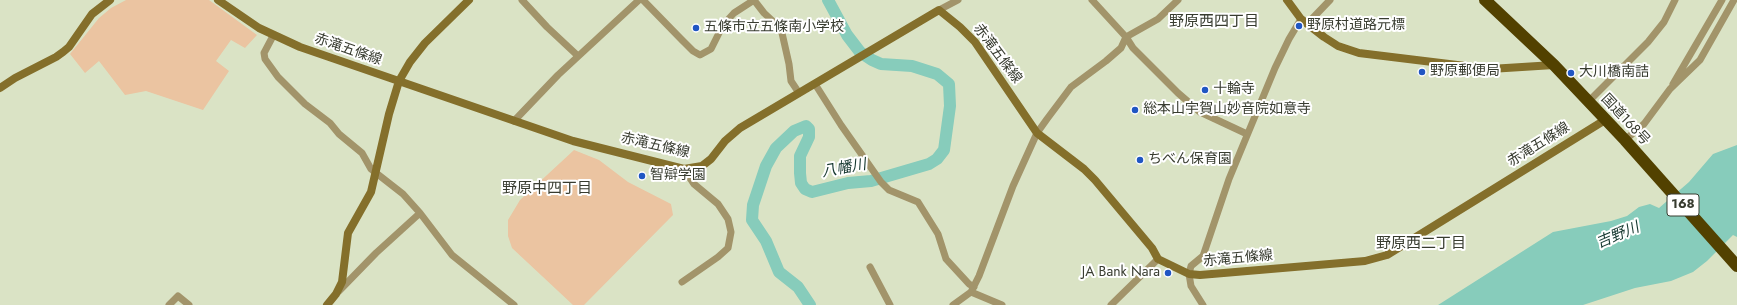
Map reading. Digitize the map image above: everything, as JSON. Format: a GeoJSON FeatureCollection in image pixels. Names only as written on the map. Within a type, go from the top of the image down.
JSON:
{"type":"FeatureCollection","features":[{"type":"Feature","properties":{"kind":"highway","name":"国道168号"},"geometry":{"type":"LineString","coordinates":[[1485,0],[1554,65],[1626,142],[1737,266]]}},
{"type":"Feature","properties":{"kind":"main road"},"geometry":{"type":"LineString","coordinates":[[0,88],[14,78],[63,52],[69,47],[92,14],[110,0]]}},
{"type":"Feature","properties":{"kind":"main road","name":"赤滝五條線"},"geometry":{"type":"LineString","coordinates":[[218,0],[273,36],[300,47],[573,140],[684,169],[702,166],[711,159],[732,134],[939,10],[975,42],[1038,133],[1084,169],[1095,180],[1152,248],[1158,259],[1189,274],[1212,275],[1364,261],[1387,255],[1605,120]]}},
{"type":"Feature","properties":{"kind":"main road"},"geometry":{"type":"LineString","coordinates":[[327,305],[336,294],[343,276],[348,233],[370,192],[389,114],[399,81],[410,62],[424,43],[469,0]]}},
{"type":"Feature","properties":{"kind":"main road"},"geometry":{"type":"LineString","coordinates":[[1287,0],[1304,22],[1338,46],[1359,53],[1490,69],[1554,65]]}},
{"type":"Feature","properties":{"kind":"street"},"geometry":{"type":"LineString","coordinates":[[522,0],[547,27],[578,56]]}},
{"type":"Feature","properties":{"kind":"street"},"geometry":{"type":"LineString","coordinates":[[514,121],[578,56],[639,0]]}},
{"type":"Feature","properties":{"kind":"street"},"geometry":{"type":"LineString","coordinates":[[643,0],[693,51],[700,55],[710,49],[723,25],[734,13],[754,0],[764,13],[778,26],[782,33],[791,81],[799,93]]}},
{"type":"Feature","properties":{"kind":"street"},"geometry":{"type":"LineString","coordinates":[[939,10],[958,0]]}},
{"type":"Feature","properties":{"kind":"street"},"geometry":{"type":"LineString","coordinates":[[1092,0],[1126,37],[1133,48],[1178,93],[1200,112],[1247,134]]}},
{"type":"Feature","properties":{"kind":"street"},"geometry":{"type":"LineString","coordinates":[[953,305],[973,290],[1013,186],[1038,133],[1071,87],[1121,48],[1126,37],[1158,19],[1178,0]]}},
{"type":"Feature","properties":{"kind":"street"},"geometry":{"type":"LineString","coordinates":[[1203,305],[1191,286],[1189,274],[1191,266],[1203,256],[1229,179],[1275,68],[1289,39],[1304,22],[1330,0]]}},
{"type":"Feature","properties":{"kind":"street"},"geometry":{"type":"LineString","coordinates":[[1588,102],[1648,42],[1664,22],[1675,0]]}},
{"type":"Feature","properties":{"kind":"street"},"geometry":{"type":"LineString","coordinates":[[1626,142],[1644,124],[1670,89],[1722,0]]}},
{"type":"Feature","properties":{"kind":"street"},"geometry":{"type":"LineString","coordinates":[[1670,89],[1700,60],[1734,0]]}},
{"type":"Feature","properties":{"kind":"street"},"geometry":{"type":"LineString","coordinates":[[273,36],[264,54],[265,59],[278,77],[304,104],[330,123],[339,134],[362,153],[371,169],[403,194],[420,213],[452,255],[514,305]]}},
{"type":"Feature","properties":{"kind":"street"},"geometry":{"type":"LineString","coordinates":[[815,84],[881,182],[889,190],[918,202],[938,234],[946,259],[973,290],[1002,305]]}},
{"type":"Feature","properties":{"kind":"street"},"geometry":{"type":"LineString","coordinates":[[682,282],[718,257],[728,248],[731,232],[728,219],[718,204],[694,184],[684,169]]}},
{"type":"Feature","properties":{"kind":"street"},"geometry":{"type":"LineString","coordinates":[[336,294],[376,253],[420,213]]}},
{"type":"Feature","properties":{"kind":"street"},"geometry":{"type":"LineString","coordinates":[[1111,305],[1158,259]]}},
{"type":"Feature","properties":{"kind":"street"},"geometry":{"type":"LineString","coordinates":[[870,267],[890,305]]}},
{"type":"Feature","properties":{"kind":"street"},"geometry":{"type":"LineString","coordinates":[[169,305],[178,296],[189,305]]}},
{"type":"Feature","properties":{"kind":"shaded area"},"geometry":{"type":"Polygon","coordinates":[[[126,0],[209,0],[257,35],[245,48],[231,40],[216,61],[229,71],[203,110],[146,91],[125,95],[99,61],[85,73],[70,54],[99,18],[111,8],[126,0]]]}},
{"type":"Feature","properties":{"kind":"shaded area"},"geometry":{"type":"Polygon","coordinates":[[[574,150],[599,160],[628,182],[671,204],[673,215],[584,305],[573,305],[512,248],[508,236],[508,220],[520,200],[574,150]]]}},
{"type":"Feature","properties":{"kind":"water","name":"吉野川"},"geometry":{"type":"Polygon","coordinates":[[[1737,145],[1737,237],[1733,235],[1707,261],[1693,272],[1671,281],[1635,288],[1583,305],[1438,305],[1553,232],[1611,221],[1627,216],[1639,207],[1650,204],[1659,208],[1689,182],[1713,154],[1737,145]]]}},
{"type":"Feature","properties":{"kind":"waterway","name":"八幡川"},"geometry":{"type":"LineString","coordinates":[[810,305],[798,287],[779,272],[766,241],[752,220],[753,205],[766,166],[776,148],[794,131],[806,126],[809,129],[809,137],[800,156],[801,183],[805,189],[812,192],[848,183],[871,181],[929,164],[937,159],[944,150],[950,106],[949,84],[937,74],[912,66],[881,64],[860,52],[847,35],[828,0]]}},
{"type":"Feature","properties":{"kind":"place","name":"野原村道路元標"},"geometry":{"type":"Point","coordinates":[1299,26]}},
{"type":"Feature","properties":{"kind":"place","name":"五條市立五條南小学校"},"geometry":{"type":"Point","coordinates":[696,28]}},
{"type":"Feature","properties":{"kind":"place","name":"野原郵便局"},"geometry":{"type":"Point","coordinates":[1422,72]}},
{"type":"Feature","properties":{"kind":"place","name":"大川橋南詰"},"geometry":{"type":"Point","coordinates":[1571,73]}},
{"type":"Feature","properties":{"kind":"place","name":"十輪寺"},"geometry":{"type":"Point","coordinates":[1205,90]}},
{"type":"Feature","properties":{"kind":"place","name":"総本山宇賀山妙音院如意寺"},"geometry":{"type":"Point","coordinates":[1135,110]}},
{"type":"Feature","properties":{"kind":"place","name":"ちべん保育園"},"geometry":{"type":"Point","coordinates":[1140,160]}},
{"type":"Feature","properties":{"kind":"place","name":"智辯学園"},"geometry":{"type":"Point","coordinates":[642,176]}},
{"type":"Feature","properties":{"kind":"place","name":"JA Bank Nara"},"geometry":{"type":"Point","coordinates":[1168,273]}},
{"type":"Feature","properties":{"kind":"district","name":"野原西四丁目"},"geometry":{"type":"Point","coordinates":[1214,22]}},
{"type":"Feature","properties":{"kind":"district","name":"野原中四丁目"},"geometry":{"type":"Point","coordinates":[547,189]}},
{"type":"Feature","properties":{"kind":"district","name":"野原西二丁目"},"geometry":{"type":"Point","coordinates":[1421,244]}}]}
